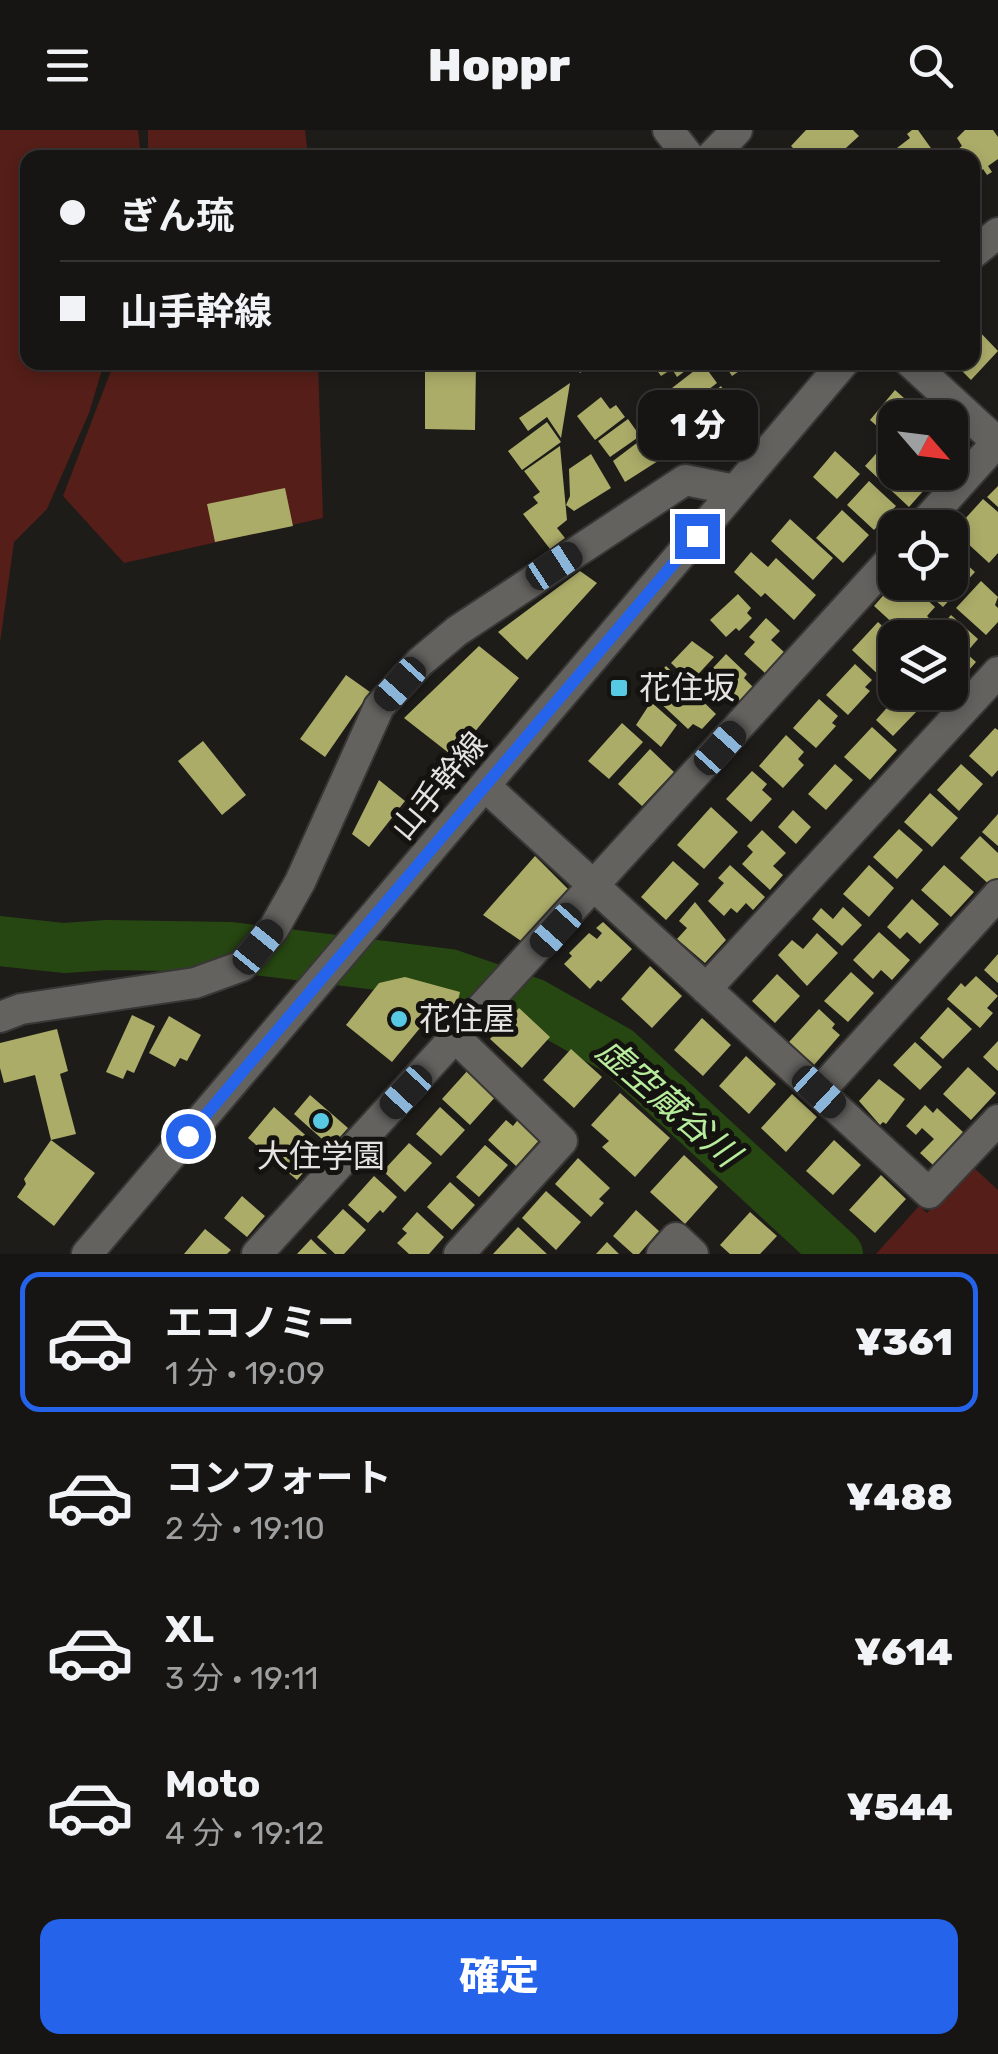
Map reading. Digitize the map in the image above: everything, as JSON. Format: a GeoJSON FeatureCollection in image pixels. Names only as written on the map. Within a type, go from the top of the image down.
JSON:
{"type":"FeatureCollection","features":[{"type":"Feature","properties":{"kind":"street"},"geometry":{"type":"LineString","coordinates":[[668,130],[714,149]]}},
{"type":"Feature","properties":{"kind":"street","name":"山手幹線"},"geometry":{"type":"LineString","coordinates":[[86,1254],[837,370]]}},
{"type":"Feature","properties":{"kind":"street"},"geometry":{"type":"LineString","coordinates":[[919,370],[998,442],[936,510]]}},
{"type":"Feature","properties":{"kind":"street"},"geometry":{"type":"LineString","coordinates":[[0,1017],[21,1008],[195,983],[242,966],[274,928],[300,882],[380,706],[420,662],[456,632],[685,480],[736,490]]}},
{"type":"Feature","properties":{"kind":"street"},"geometry":{"type":"LineString","coordinates":[[257,1254],[878,574]]}},
{"type":"Feature","properties":{"kind":"street"},"geometry":{"type":"LineString","coordinates":[[706,989],[998,672]]}},
{"type":"Feature","properties":{"kind":"street"},"geometry":{"type":"LineString","coordinates":[[484,786],[929,1193],[998,1120]]}},
{"type":"Feature","properties":{"kind":"street"},"geometry":{"type":"LineString","coordinates":[[819,1092],[998,896]]}},
{"type":"Feature","properties":{"kind":"street"},"geometry":{"type":"LineString","coordinates":[[456,1038],[562,1140],[459,1254]]}},
{"type":"Feature","properties":{"kind":"street"},"geometry":{"type":"LineString","coordinates":[[662,1254],[676,1238],[693,1254]]}},
{"type":"Feature","properties":{"kind":"shaded area"},"geometry":{"type":"Polygon","coordinates":[[[0,130],[138,130],[140,150],[20,150],[20,370],[102,370],[89,413],[47,509],[14,542],[0,643],[0,130]]]}},
{"type":"Feature","properties":{"kind":"shaded area"},"geometry":{"type":"Polygon","coordinates":[[[148,130],[305,130],[307,150],[148,150],[148,130]]]}},
{"type":"Feature","properties":{"kind":"shaded area"},"geometry":{"type":"Polygon","coordinates":[[[111,370],[318,370],[323,518],[124,563],[63,496],[111,370]]]}},
{"type":"Feature","properties":{"kind":"shaded area"},"geometry":{"type":"Polygon","coordinates":[[[971,1165],[998,1190],[998,1254],[876,1254],[919,1206],[927,1213],[971,1165]]]}},
{"type":"Feature","properties":{"kind":"building"},"geometry":{"type":"Polygon","coordinates":[[[806,130],[853,130],[859,136],[844,150],[795,150],[791,146],[806,130]]]}},
{"type":"Feature","properties":{"kind":"building"},"geometry":{"type":"Polygon","coordinates":[[[918,130],[932,150],[894,150],[910,138],[907,134],[918,130]]]}},
{"type":"Feature","properties":{"kind":"building"},"geometry":{"type":"Polygon","coordinates":[[[965,130],[993,130],[998,137],[998,159],[988,166],[992,172],[987,175],[983,169],[980,171],[980,150],[957,150],[962,146],[957,138],[965,130]]]}},
{"type":"Feature","properties":{"kind":"building"},"geometry":{"type":"Polygon","coordinates":[[[980,332],[998,351],[971,380],[961,370],[980,370],[980,332]]]}},
{"type":"Feature","properties":{"kind":"building"},"geometry":{"type":"Polygon","coordinates":[[[425,370],[476,370],[475,430],[425,429],[425,370]]]}},
{"type":"Feature","properties":{"kind":"building"},"geometry":{"type":"Polygon","coordinates":[[[695,370],[707,370],[717,383],[695,400],[691,394],[682,400],[672,388],[695,370]]]}},
{"type":"Feature","properties":{"kind":"building"},"geometry":{"type":"Polygon","coordinates":[[[570,383],[561,438],[547,417],[528,431],[519,418],[570,383]]]}},
{"type":"Feature","properties":{"kind":"building"},"geometry":{"type":"Polygon","coordinates":[[[721,386],[735,409],[709,428],[694,408],[721,386]]]}},
{"type":"Feature","properties":{"kind":"building"},"geometry":{"type":"Polygon","coordinates":[[[895,390],[906,400],[887,400],[895,390]]]}},
{"type":"Feature","properties":{"kind":"building"},"geometry":{"type":"Polygon","coordinates":[[[601,397],[610,409],[616,405],[625,417],[595,440],[577,416],[601,397]]]}},
{"type":"Feature","properties":{"kind":"building"},"geometry":{"type":"Polygon","coordinates":[[[878,410],[878,427],[870,420],[878,410]]]}},
{"type":"Feature","properties":{"kind":"building"},"geometry":{"type":"Polygon","coordinates":[[[628,419],[640,436],[610,457],[598,441],[628,419]]]}},
{"type":"Feature","properties":{"kind":"building"},"geometry":{"type":"Polygon","coordinates":[[[547,422],[561,442],[522,470],[508,451],[547,422]]]}},
{"type":"Feature","properties":{"kind":"building"},"geometry":{"type":"Polygon","coordinates":[[[654,436],[661,446],[652,453],[658,461],[625,482],[613,461],[642,439],[645,443],[654,436]]]}},
{"type":"Feature","properties":{"kind":"building"},"geometry":{"type":"Polygon","coordinates":[[[560,446],[567,520],[557,528],[565,538],[550,549],[523,514],[538,503],[533,497],[540,492],[524,471],[560,446]]]}},
{"type":"Feature","properties":{"kind":"building"},"geometry":{"type":"Polygon","coordinates":[[[835,451],[860,474],[837,499],[813,477],[835,451]]]}},
{"type":"Feature","properties":{"kind":"building"},"geometry":{"type":"Polygon","coordinates":[[[878,451],[878,478],[865,466],[878,451]]]}},
{"type":"Feature","properties":{"kind":"building"},"geometry":{"type":"Polygon","coordinates":[[[591,454],[611,488],[574,511],[566,505],[570,496],[569,469],[591,454]]]}},
{"type":"Feature","properties":{"kind":"building"},"geometry":{"type":"Polygon","coordinates":[[[869,481],[896,506],[892,510],[878,510],[878,526],[874,530],[847,505],[869,481]]]}},
{"type":"Feature","properties":{"kind":"building"},"geometry":{"type":"Polygon","coordinates":[[[998,486],[998,507],[987,497],[998,486]]]}},
{"type":"Feature","properties":{"kind":"building"},"geometry":{"type":"Polygon","coordinates":[[[285,488],[293,526],[215,542],[207,504],[285,488]]]}},
{"type":"Feature","properties":{"kind":"building"},"geometry":{"type":"Polygon","coordinates":[[[891,490],[924,490],[909,507],[891,490]]]}},
{"type":"Feature","properties":{"kind":"building"},"geometry":{"type":"Polygon","coordinates":[[[983,499],[998,512],[998,553],[989,563],[968,544],[968,516],[983,499]]]}},
{"type":"Feature","properties":{"kind":"building"},"geometry":{"type":"Polygon","coordinates":[[[842,510],[869,535],[843,563],[816,538],[842,510]]]}},
{"type":"Feature","properties":{"kind":"building"},"geometry":{"type":"Polygon","coordinates":[[[790,519],[833,558],[813,580],[771,541],[790,519]]]}},
{"type":"Feature","properties":{"kind":"building"},"geometry":{"type":"Polygon","coordinates":[[[751,552],[768,567],[776,558],[816,595],[794,620],[734,572],[751,552]]]}},
{"type":"Feature","properties":{"kind":"building"},"geometry":{"type":"Polygon","coordinates":[[[580,571],[597,583],[527,660],[498,632],[580,571]]]}},
{"type":"Feature","properties":{"kind":"building"},"geometry":{"type":"Polygon","coordinates":[[[981,581],[998,597],[998,622],[986,635],[956,608],[968,600],[981,581]]]}},
{"type":"Feature","properties":{"kind":"building"},"geometry":{"type":"Polygon","coordinates":[[[738,594],[751,608],[747,613],[752,618],[726,637],[710,620],[738,594]]]}},
{"type":"Feature","properties":{"kind":"building"},"geometry":{"type":"Polygon","coordinates":[[[879,600],[927,600],[935,607],[927,616],[931,620],[889,620],[874,606],[879,600]]]}},
{"type":"Feature","properties":{"kind":"building"},"geometry":{"type":"Polygon","coordinates":[[[766,618],[780,631],[771,640],[784,652],[765,673],[744,654],[755,642],[749,637],[766,618]]]}},
{"type":"Feature","properties":{"kind":"building"},"geometry":{"type":"Polygon","coordinates":[[[878,622],[878,674],[852,650],[878,622]]]}},
{"type":"Feature","properties":{"kind":"building"},"geometry":{"type":"Polygon","coordinates":[[[968,630],[978,639],[968,651],[968,630]]]}},
{"type":"Feature","properties":{"kind":"building"},"geometry":{"type":"Polygon","coordinates":[[[692,641],[714,657],[691,682],[671,663],[692,641]]]}},
{"type":"Feature","properties":{"kind":"building"},"geometry":{"type":"Polygon","coordinates":[[[479,646],[519,678],[454,757],[404,718],[479,646]]]}},
{"type":"Feature","properties":{"kind":"building"},"geometry":{"type":"Polygon","coordinates":[[[726,654],[747,674],[744,678],[753,687],[735,706],[727,699],[723,703],[704,685],[717,672],[713,668],[726,654]]]}},
{"type":"Feature","properties":{"kind":"building"},"geometry":{"type":"Polygon","coordinates":[[[968,655],[976,662],[968,671],[968,655]]]}},
{"type":"Feature","properties":{"kind":"building"},"geometry":{"type":"Polygon","coordinates":[[[855,664],[872,680],[865,687],[870,691],[848,715],[826,695],[855,664]]]}},
{"type":"Feature","properties":{"kind":"building"},"geometry":{"type":"Polygon","coordinates":[[[666,666],[716,714],[702,729],[693,724],[688,729],[655,698],[663,690],[659,687],[663,683],[656,676],[666,666]]]}},
{"type":"Feature","properties":{"kind":"building"},"geometry":{"type":"Polygon","coordinates":[[[346,675],[370,692],[325,757],[300,739],[346,675]]]}},
{"type":"Feature","properties":{"kind":"building"},"geometry":{"type":"Polygon","coordinates":[[[819,699],[838,716],[832,723],[836,726],[816,748],[793,728],[819,699]]]}},
{"type":"Feature","properties":{"kind":"building"},"geometry":{"type":"Polygon","coordinates":[[[651,702],[677,725],[661,747],[636,725],[651,702]]]}},
{"type":"Feature","properties":{"kind":"building"},"geometry":{"type":"Polygon","coordinates":[[[885,710],[918,710],[893,736],[876,720],[885,710]]]}},
{"type":"Feature","properties":{"kind":"building"},"geometry":{"type":"Polygon","coordinates":[[[622,723],[643,742],[609,779],[588,761],[622,723]]]}},
{"type":"Feature","properties":{"kind":"building"},"geometry":{"type":"Polygon","coordinates":[[[872,727],[897,750],[870,780],[844,757],[872,727]]]}},
{"type":"Feature","properties":{"kind":"building"},"geometry":{"type":"Polygon","coordinates":[[[995,728],[998,770],[992,777],[969,756],[995,728]]]}},
{"type":"Feature","properties":{"kind":"building"},"geometry":{"type":"Polygon","coordinates":[[[786,735],[804,752],[798,759],[804,765],[783,788],[759,766],[786,735]]]}},
{"type":"Feature","properties":{"kind":"building"},"geometry":{"type":"Polygon","coordinates":[[[203,741],[246,795],[222,815],[178,761],[203,741]]]}},
{"type":"Feature","properties":{"kind":"building"},"geometry":{"type":"Polygon","coordinates":[[[650,749],[674,772],[642,806],[618,784],[650,749]]]}},
{"type":"Feature","properties":{"kind":"building"},"geometry":{"type":"Polygon","coordinates":[[[835,764],[853,780],[826,810],[808,794],[835,764]]]}},
{"type":"Feature","properties":{"kind":"building"},"geometry":{"type":"Polygon","coordinates":[[[961,764],[983,784],[959,811],[937,790],[961,764]]]}},
{"type":"Feature","properties":{"kind":"building"},"geometry":{"type":"Polygon","coordinates":[[[752,771],[767,784],[762,790],[772,799],[751,822],[726,799],[752,771]]]}},
{"type":"Feature","properties":{"kind":"building"},"geometry":{"type":"Polygon","coordinates":[[[379,780],[405,801],[369,847],[352,834],[379,780]]]}},
{"type":"Feature","properties":{"kind":"building"},"geometry":{"type":"Polygon","coordinates":[[[930,793],[958,818],[932,847],[904,822],[930,793]]]}},
{"type":"Feature","properties":{"kind":"building"},"geometry":{"type":"Polygon","coordinates":[[[711,807],[738,832],[704,869],[677,845],[711,807]]]}},
{"type":"Feature","properties":{"kind":"building"},"geometry":{"type":"Polygon","coordinates":[[[793,810],[811,827],[796,844],[778,827],[793,810]]]}},
{"type":"Feature","properties":{"kind":"building"},"geometry":{"type":"Polygon","coordinates":[[[998,814],[998,846],[982,832],[998,814]]]}},
{"type":"Feature","properties":{"kind":"building"},"geometry":{"type":"Polygon","coordinates":[[[899,829],[923,850],[897,879],[873,857],[899,829]]]}},
{"type":"Feature","properties":{"kind":"building"},"geometry":{"type":"Polygon","coordinates":[[[762,830],[786,853],[773,866],[783,875],[770,890],[742,864],[753,852],[747,846],[762,830]]]}},
{"type":"Feature","properties":{"kind":"building"},"geometry":{"type":"Polygon","coordinates":[[[980,836],[998,853],[998,880],[992,887],[960,858],[980,836]]]}},
{"type":"Feature","properties":{"kind":"building"},"geometry":{"type":"Polygon","coordinates":[[[535,856],[572,893],[524,943],[483,915],[535,856]]]}},
{"type":"Feature","properties":{"kind":"building"},"geometry":{"type":"Polygon","coordinates":[[[673,861],[699,884],[666,920],[641,897],[673,861]]]}},
{"type":"Feature","properties":{"kind":"building"},"geometry":{"type":"Polygon","coordinates":[[[730,865],[765,897],[753,910],[746,903],[737,913],[731,908],[724,916],[708,901],[724,883],[718,878],[730,865]]]}},
{"type":"Feature","properties":{"kind":"building"},"geometry":{"type":"Polygon","coordinates":[[[869,865],[894,888],[869,917],[843,894],[869,865]]]}},
{"type":"Feature","properties":{"kind":"building"},"geometry":{"type":"Polygon","coordinates":[[[944,865],[974,892],[951,917],[921,890],[944,865]]]}},
{"type":"Feature","properties":{"kind":"building"},"geometry":{"type":"Polygon","coordinates":[[[912,899],[939,924],[920,944],[907,932],[900,939],[887,927],[912,899]]]}},
{"type":"Feature","properties":{"kind":"building"},"geometry":{"type":"Polygon","coordinates":[[[695,902],[726,940],[705,963],[677,939],[687,928],[679,921],[695,902]]]}},
{"type":"Feature","properties":{"kind":"building"},"geometry":{"type":"Polygon","coordinates":[[[843,907],[862,925],[842,946],[812,919],[821,908],[833,919],[843,907]]]}},
{"type":"Feature","properties":{"kind":"building"},"geometry":{"type":"Polygon","coordinates":[[[603,922],[632,949],[590,989],[564,964],[572,956],[569,953],[589,933],[597,939],[602,933],[596,928],[603,922]]]}},
{"type":"Feature","properties":{"kind":"building"},"geometry":{"type":"Polygon","coordinates":[[[879,932],[910,960],[892,980],[881,970],[873,979],[853,960],[879,932]]]}},
{"type":"Feature","properties":{"kind":"building"},"geometry":{"type":"Polygon","coordinates":[[[817,933],[838,953],[807,986],[778,955],[792,940],[803,949],[817,933]]]}},
{"type":"Feature","properties":{"kind":"building"},"geometry":{"type":"Polygon","coordinates":[[[998,954],[998,983],[984,970],[998,954]]]}},
{"type":"Feature","properties":{"kind":"building"},"geometry":{"type":"Polygon","coordinates":[[[650,966],[682,996],[652,1028],[621,999],[650,966]]]}},
{"type":"Feature","properties":{"kind":"building"},"geometry":{"type":"Polygon","coordinates":[[[851,972],[874,993],[848,1022],[824,1001],[851,972]]]}},
{"type":"Feature","properties":{"kind":"building"},"geometry":{"type":"Polygon","coordinates":[[[777,974],[800,996],[775,1023],[752,1001],[777,974]]]}},
{"type":"Feature","properties":{"kind":"building"},"geometry":{"type":"Polygon","coordinates":[[[976,976],[998,996],[987,1008],[993,1013],[980,1028],[947,999],[961,983],[965,987],[976,976]]]}},
{"type":"Feature","properties":{"kind":"building","name":"花住屋"},"geometry":{"type":"Polygon","coordinates":[[[405,977],[460,992],[455,1013],[437,1027],[420,1028],[392,1062],[346,1025],[379,983],[405,977]]]}},
{"type":"Feature","properties":{"kind":"building"},"geometry":{"type":"Polygon","coordinates":[[[948,1007],[972,1029],[943,1059],[920,1038],[948,1007]]]}},
{"type":"Feature","properties":{"kind":"building"},"geometry":{"type":"Polygon","coordinates":[[[519,1008],[550,1037],[522,1068],[490,1039],[519,1008]]]}},
{"type":"Feature","properties":{"kind":"building"},"geometry":{"type":"Polygon","coordinates":[[[819,1009],[835,1024],[832,1028],[840,1035],[814,1065],[789,1042],[819,1009]]]}},
{"type":"Feature","properties":{"kind":"building"},"geometry":{"type":"Polygon","coordinates":[[[132,1015],[155,1026],[134,1073],[127,1070],[123,1079],[106,1072],[132,1015]]]}},
{"type":"Feature","properties":{"kind":"building"},"geometry":{"type":"Polygon","coordinates":[[[169,1016],[201,1035],[187,1061],[180,1058],[175,1067],[149,1053],[169,1016]]]}},
{"type":"Feature","properties":{"kind":"building"},"geometry":{"type":"Polygon","coordinates":[[[702,1018],[731,1045],[703,1076],[674,1050],[702,1018]]]}},
{"type":"Feature","properties":{"kind":"building"},"geometry":{"type":"Polygon","coordinates":[[[57,1029],[68,1071],[60,1074],[76,1134],[51,1140],[35,1075],[4,1083],[0,1043],[57,1029]]]}},
{"type":"Feature","properties":{"kind":"building"},"geometry":{"type":"Polygon","coordinates":[[[998,1041],[998,1071],[983,1057],[998,1041]]]}},
{"type":"Feature","properties":{"kind":"building"},"geometry":{"type":"Polygon","coordinates":[[[915,1042],[942,1067],[920,1090],[893,1065],[915,1042]]]}},
{"type":"Feature","properties":{"kind":"building"},"geometry":{"type":"Polygon","coordinates":[[[571,1049],[602,1077],[574,1108],[543,1080],[571,1049]]]}},
{"type":"Feature","properties":{"kind":"building"},"geometry":{"type":"Polygon","coordinates":[[[746,1056],[776,1084],[749,1114],[719,1086],[746,1056]]]}},
{"type":"Feature","properties":{"kind":"building"},"geometry":{"type":"Polygon","coordinates":[[[968,1067],[996,1093],[971,1120],[943,1094],[968,1067]]]}},
{"type":"Feature","properties":{"kind":"building"},"geometry":{"type":"Polygon","coordinates":[[[469,1069],[497,1095],[470,1125],[442,1099],[469,1069]]]}},
{"type":"Feature","properties":{"kind":"building"},"geometry":{"type":"Polygon","coordinates":[[[879,1079],[905,1099],[886,1124],[880,1125],[859,1101],[879,1079]]]}},
{"type":"Feature","properties":{"kind":"building"},"geometry":{"type":"Polygon","coordinates":[[[620,1093],[670,1138],[635,1177],[602,1147],[609,1141],[591,1125],[620,1093]]]}},
{"type":"Feature","properties":{"kind":"building"},"geometry":{"type":"Polygon","coordinates":[[[792,1094],[817,1117],[786,1152],[761,1128],[792,1094]]]}},
{"type":"Feature","properties":{"kind":"building","name":"大住学園"},"geometry":{"type":"Polygon","coordinates":[[[310,1095],[348,1128],[331,1147],[294,1114],[310,1095]]]}},
{"type":"Feature","properties":{"kind":"building"},"geometry":{"type":"Polygon","coordinates":[[[925,1105],[933,1113],[937,1108],[963,1132],[933,1165],[920,1153],[934,1139],[922,1128],[916,1135],[906,1126],[925,1105]]]}},
{"type":"Feature","properties":{"kind":"building"},"geometry":{"type":"Polygon","coordinates":[[[274,1107],[322,1150],[297,1180],[248,1138],[274,1107]]]}},
{"type":"Feature","properties":{"kind":"building"},"geometry":{"type":"Polygon","coordinates":[[[440,1107],[465,1130],[441,1156],[416,1134],[440,1107]]]}},
{"type":"Feature","properties":{"kind":"building"},"geometry":{"type":"Polygon","coordinates":[[[520,1117],[542,1137],[516,1166],[488,1140],[506,1120],[513,1126],[520,1117]]]}},
{"type":"Feature","properties":{"kind":"building"},"geometry":{"type":"Polygon","coordinates":[[[51,1140],[95,1173],[54,1226],[17,1197],[26,1184],[24,1179],[51,1140]]]}},
{"type":"Feature","properties":{"kind":"building"},"geometry":{"type":"Polygon","coordinates":[[[834,1140],[861,1165],[833,1195],[806,1171],[834,1140]]]}},
{"type":"Feature","properties":{"kind":"building"},"geometry":{"type":"Polygon","coordinates":[[[409,1143],[432,1163],[405,1192],[383,1171],[409,1143]]]}},
{"type":"Feature","properties":{"kind":"building"},"geometry":{"type":"Polygon","coordinates":[[[485,1145],[508,1165],[479,1197],[456,1177],[485,1145]]]}},
{"type":"Feature","properties":{"kind":"building"},"geometry":{"type":"Polygon","coordinates":[[[684,1155],[718,1187],[685,1224],[650,1192],[684,1155]]]}},
{"type":"Feature","properties":{"kind":"building"},"geometry":{"type":"Polygon","coordinates":[[[578,1158],[610,1188],[599,1199],[604,1203],[591,1217],[555,1184],[578,1158]]]}},
{"type":"Feature","properties":{"kind":"building"},"geometry":{"type":"Polygon","coordinates":[[[881,1175],[906,1199],[875,1233],[849,1210],[881,1175]]]}},
{"type":"Feature","properties":{"kind":"building"},"geometry":{"type":"Polygon","coordinates":[[[374,1176],[397,1197],[368,1223],[348,1205],[374,1176]]]}},
{"type":"Feature","properties":{"kind":"building"},"geometry":{"type":"Polygon","coordinates":[[[450,1182],[475,1205],[452,1230],[427,1207],[450,1182]]]}},
{"type":"Feature","properties":{"kind":"building"},"geometry":{"type":"Polygon","coordinates":[[[546,1191],[581,1222],[556,1250],[522,1218],[546,1191]]]}},
{"type":"Feature","properties":{"kind":"building"},"geometry":{"type":"Polygon","coordinates":[[[242,1196],[265,1216],[247,1237],[224,1218],[242,1196]]]}},
{"type":"Feature","properties":{"kind":"building"},"geometry":{"type":"Polygon","coordinates":[[[343,1209],[366,1230],[344,1254],[335,1254],[317,1237],[343,1209]]]}},
{"type":"Feature","properties":{"kind":"building"},"geometry":{"type":"Polygon","coordinates":[[[636,1210],[659,1231],[639,1254],[633,1254],[613,1236],[636,1210]]]}},
{"type":"Feature","properties":{"kind":"building"},"geometry":{"type":"Polygon","coordinates":[[[417,1212],[444,1237],[429,1254],[409,1254],[397,1243],[407,1233],[402,1229],[417,1212]]]}},
{"type":"Feature","properties":{"kind":"building"},"geometry":{"type":"Polygon","coordinates":[[[750,1212],[777,1236],[760,1254],[730,1254],[720,1245],[750,1212]]]}},
{"type":"Feature","properties":{"kind":"building"},"geometry":{"type":"Polygon","coordinates":[[[518,1227],[547,1254],[493,1254],[518,1227]]]}},
{"type":"Feature","properties":{"kind":"building"},"geometry":{"type":"Polygon","coordinates":[[[205,1229],[231,1250],[227,1254],[184,1254],[205,1229]]]}},
{"type":"Feature","properties":{"kind":"building"},"geometry":{"type":"Polygon","coordinates":[[[311,1239],[319,1247],[327,1254],[297,1254],[311,1239]]]}},
{"type":"Feature","properties":{"kind":"building"},"geometry":{"type":"Polygon","coordinates":[[[607,1242],[619,1254],[596,1254],[607,1242]]]}},
{"type":"Feature","properties":{"kind":"waterway","name":"虚空蔵谷川"},"geometry":{"type":"LineString","coordinates":[[0,941],[64,948],[231,947],[450,974],[533,1003],[618,1051],[838,1254]]}},
{"type":"Feature","properties":{"kind":"place","name":"花住坂"},"geometry":{"type":"Point","coordinates":[619,688]}},
{"type":"Feature","properties":{"kind":"place","name":"花住屋"},"geometry":{"type":"Point","coordinates":[399,1019]}},
{"type":"Feature","properties":{"kind":"place","name":"大住学園"},"geometry":{"type":"Point","coordinates":[321,1121]}},
{"type":"Feature","properties":{"kind":"route"},"geometry":{"type":"LineString","coordinates":[[188,1136],[697,536]]}}]}
